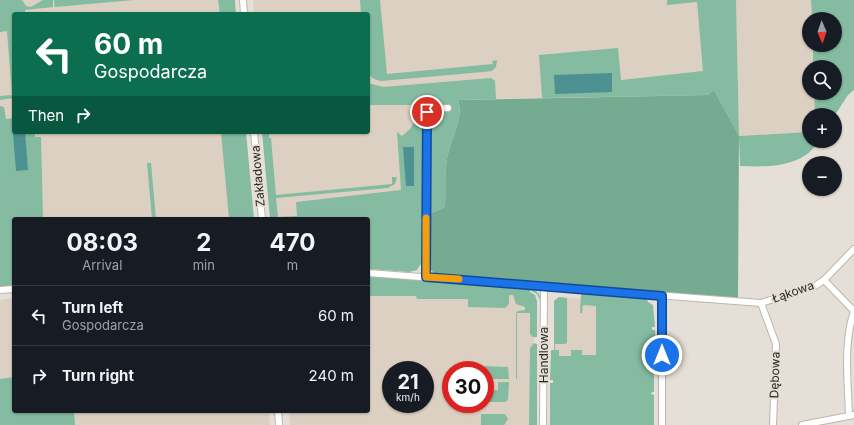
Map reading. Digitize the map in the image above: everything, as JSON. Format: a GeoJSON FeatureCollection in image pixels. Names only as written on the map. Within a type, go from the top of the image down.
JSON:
{"type":"FeatureCollection","features":[{"type":"Feature","properties":{"kind":"street"},"geometry":{"type":"LineString","coordinates":[[243,0],[244,12]]}},
{"type":"Feature","properties":{"kind":"street"},"geometry":{"type":"LineString","coordinates":[[426,277],[426,113],[431,109],[448,108]]}},
{"type":"Feature","properties":{"kind":"street","name":"Zakładowa"},"geometry":{"type":"LineString","coordinates":[[254,134],[262,217]]}},
{"type":"Feature","properties":{"kind":"street","name":"Łąkowa"},"geometry":{"type":"LineString","coordinates":[[370,273],[742,303],[762,303],[804,290],[824,280],[854,249]]}},
{"type":"Feature","properties":{"kind":"street"},"geometry":{"type":"LineString","coordinates":[[802,425],[852,415],[847,350],[849,325],[854,311],[824,280]]}},
{"type":"Feature","properties":{"kind":"street","name":"Handlowa"},"geometry":{"type":"LineString","coordinates":[[543,425],[544,286]]}},
{"type":"Feature","properties":{"kind":"street"},"geometry":{"type":"LineString","coordinates":[[0,290],[12,289]]}},
{"type":"Feature","properties":{"kind":"street"},"geometry":{"type":"LineString","coordinates":[[662,296],[662,425]]}},
{"type":"Feature","properties":{"kind":"street","name":"Dębowa"},"geometry":{"type":"LineString","coordinates":[[762,303],[776,344],[773,425]]}},
{"type":"Feature","properties":{"kind":"street"},"geometry":{"type":"LineString","coordinates":[[278,413],[279,425]]}},
{"type":"Feature","properties":{"kind":"shaded area"},"geometry":{"type":"Polygon","coordinates":[[[0,0],[233,0],[234,12],[12,12],[12,134],[245,134],[252,217],[35,217],[0,159],[0,0]]]}},
{"type":"Feature","properties":{"kind":"shaded area"},"geometry":{"type":"Polygon","coordinates":[[[253,0],[711,0],[708,95],[419,100],[418,188],[370,218],[272,217],[265,134],[370,134],[370,12],[254,12],[253,0]]]}},
{"type":"Feature","properties":{"kind":"shaded area"},"geometry":{"type":"Polygon","coordinates":[[[736,0],[811,0],[812,12],[802,12],[802,52],[813,52],[814,60],[802,60],[802,100],[814,100],[815,108],[802,108],[802,132],[739,136],[736,0]]]}},
{"type":"Feature","properties":{"kind":"shaded area"},"geometry":{"type":"Polygon","coordinates":[[[370,282],[534,296],[533,425],[290,425],[289,413],[370,413],[370,282]]]}},
{"type":"Feature","properties":{"kind":"shaded area"},"geometry":{"type":"Polygon","coordinates":[[[559,297],[604,300],[600,359],[554,360],[554,301],[559,297]]]}},
{"type":"Feature","properties":{"kind":"shaded area"},"geometry":{"type":"Polygon","coordinates":[[[12,298],[12,413],[0,425],[0,300],[12,298]]]}},
{"type":"Feature","properties":{"kind":"shaded area"},"geometry":{"type":"Polygon","coordinates":[[[73,413],[269,413],[270,425],[74,425],[73,413]]]}},
{"type":"Feature","properties":{"kind":"green space"},"geometry":{"type":"Polygon","coordinates":[[[0,0],[22,0],[26,6],[31,7],[43,0],[53,0],[53,7],[25,10],[25,12],[12,12],[12,95],[7,31],[0,32],[0,0]]]}},
{"type":"Feature","properties":{"kind":"green space"},"geometry":{"type":"Polygon","coordinates":[[[54,0],[134,0],[55,7],[54,0]]]}},
{"type":"Feature","properties":{"kind":"green space"},"geometry":{"type":"Polygon","coordinates":[[[218,0],[235,0],[236,12],[220,12],[218,0]]]}},
{"type":"Feature","properties":{"kind":"green space"},"geometry":{"type":"Polygon","coordinates":[[[360,0],[380,0],[387,74],[493,64],[492,61],[497,60],[496,67],[492,71],[483,72],[381,81],[374,79],[370,76],[370,12],[361,12],[360,0]]]}},
{"type":"Feature","properties":{"kind":"green space"},"geometry":{"type":"Polygon","coordinates":[[[667,0],[736,0],[739,136],[714,90],[708,95],[542,98],[539,55],[618,48],[621,80],[703,71],[697,2],[667,5],[667,0]]]}},
{"type":"Feature","properties":{"kind":"green space"},"geometry":{"type":"Polygon","coordinates":[[[811,0],[854,0],[854,90],[848,95],[840,108],[815,108],[814,100],[842,100],[842,60],[813,60],[813,52],[842,52],[842,12],[812,12],[811,0]]]}},
{"type":"Feature","properties":{"kind":"green space"},"geometry":{"type":"Polygon","coordinates":[[[491,78],[495,81],[496,99],[458,100],[460,114],[459,120],[447,160],[445,207],[429,214],[429,124],[437,114],[450,110],[450,105],[370,105],[370,84],[383,87],[491,78]]]}},
{"type":"Feature","properties":{"kind":"green space"},"geometry":{"type":"Polygon","coordinates":[[[714,90],[739,136],[738,298],[435,274],[429,268],[429,214],[445,207],[447,160],[459,120],[460,114],[458,100],[708,95],[714,90]]]}},
{"type":"Feature","properties":{"kind":"green space"},"geometry":{"type":"Polygon","coordinates":[[[12,95],[12,98],[0,100],[0,96],[12,95]]]}},
{"type":"Feature","properties":{"kind":"green space"},"geometry":{"type":"Polygon","coordinates":[[[0,106],[4,107],[6,119],[12,118],[12,134],[35,134],[35,137],[41,137],[43,217],[12,217],[12,285],[0,287],[0,106]]]}},
{"type":"Feature","properties":{"kind":"green space"},"geometry":{"type":"Polygon","coordinates":[[[411,117],[420,118],[423,124],[422,262],[417,270],[409,272],[370,269],[370,217],[278,217],[297,216],[296,202],[401,190],[397,132],[402,136],[410,129],[415,121],[411,117]]]}},
{"type":"Feature","properties":{"kind":"green space"},"geometry":{"type":"Polygon","coordinates":[[[802,132],[802,148],[814,148],[794,161],[784,164],[773,166],[740,166],[739,136],[802,132]]]}},
{"type":"Feature","properties":{"kind":"green space"},"geometry":{"type":"Polygon","coordinates":[[[221,134],[246,134],[254,217],[229,217],[221,134]]]}},
{"type":"Feature","properties":{"kind":"green space"},"geometry":{"type":"Polygon","coordinates":[[[262,134],[269,134],[269,138],[271,138],[276,195],[392,184],[392,177],[397,177],[395,184],[388,188],[276,198],[278,217],[270,217],[262,134]]]}},
{"type":"Feature","properties":{"kind":"green space"},"geometry":{"type":"Polygon","coordinates":[[[147,163],[151,163],[156,217],[152,217],[147,163]]]}},
{"type":"Feature","properties":{"kind":"green space"},"geometry":{"type":"Polygon","coordinates":[[[370,275],[530,288],[535,290],[539,295],[541,302],[537,294],[530,290],[530,292],[535,295],[537,301],[537,337],[533,337],[530,334],[530,313],[517,313],[517,379],[516,313],[518,311],[525,310],[525,307],[516,304],[513,295],[509,295],[509,304],[505,308],[468,307],[468,299],[417,299],[416,296],[370,296],[370,275]]]}},
{"type":"Feature","properties":{"kind":"green space"},"geometry":{"type":"Polygon","coordinates":[[[575,293],[646,298],[648,302],[653,305],[655,327],[652,327],[652,330],[655,330],[655,350],[652,350],[652,353],[654,353],[654,392],[651,394],[654,395],[654,425],[550,425],[550,383],[553,383],[553,380],[550,380],[551,350],[554,350],[554,301],[559,297],[567,298],[567,343],[555,344],[555,350],[559,350],[559,356],[571,356],[571,350],[582,350],[582,355],[596,355],[596,306],[583,305],[582,313],[580,313],[581,294],[575,293]]]}},
{"type":"Feature","properties":{"kind":"green space"},"geometry":{"type":"Polygon","coordinates":[[[534,343],[537,344],[537,425],[529,425],[530,348],[534,343]]]}},
{"type":"Feature","properties":{"kind":"green space"},"geometry":{"type":"Polygon","coordinates":[[[494,366],[508,367],[509,379],[494,379],[494,366]]]}},
{"type":"Feature","properties":{"kind":"green space"},"geometry":{"type":"Polygon","coordinates":[[[12,377],[12,413],[74,413],[75,425],[0,425],[0,379],[12,377]]]}},
{"type":"Feature","properties":{"kind":"green space"},"geometry":{"type":"Polygon","coordinates":[[[498,382],[509,382],[508,400],[505,402],[494,402],[494,390],[498,390],[498,382]]]}},
{"type":"Feature","properties":{"kind":"green space"},"geometry":{"type":"Polygon","coordinates":[[[481,414],[505,414],[508,419],[504,425],[481,425],[481,414]]]}},
{"type":"Feature","properties":{"kind":"water"},"geometry":{"type":"Polygon","coordinates":[[[612,73],[612,92],[555,94],[554,75],[612,73]]]}},
{"type":"Feature","properties":{"kind":"water"},"geometry":{"type":"Polygon","coordinates":[[[13,134],[25,134],[28,170],[16,171],[13,134]]]}},
{"type":"Feature","properties":{"kind":"water"},"geometry":{"type":"Polygon","coordinates":[[[403,147],[414,147],[414,186],[406,186],[403,147]]]}},
{"type":"Feature","properties":{"kind":"slow traffic"},"geometry":{"type":"LineString","coordinates":[[426,218],[426,277],[459,279]]}},
{"type":"Feature","properties":{"kind":"route"},"geometry":{"type":"LineString","coordinates":[[427,112],[426,277],[662,296],[662,355]]}}]}
